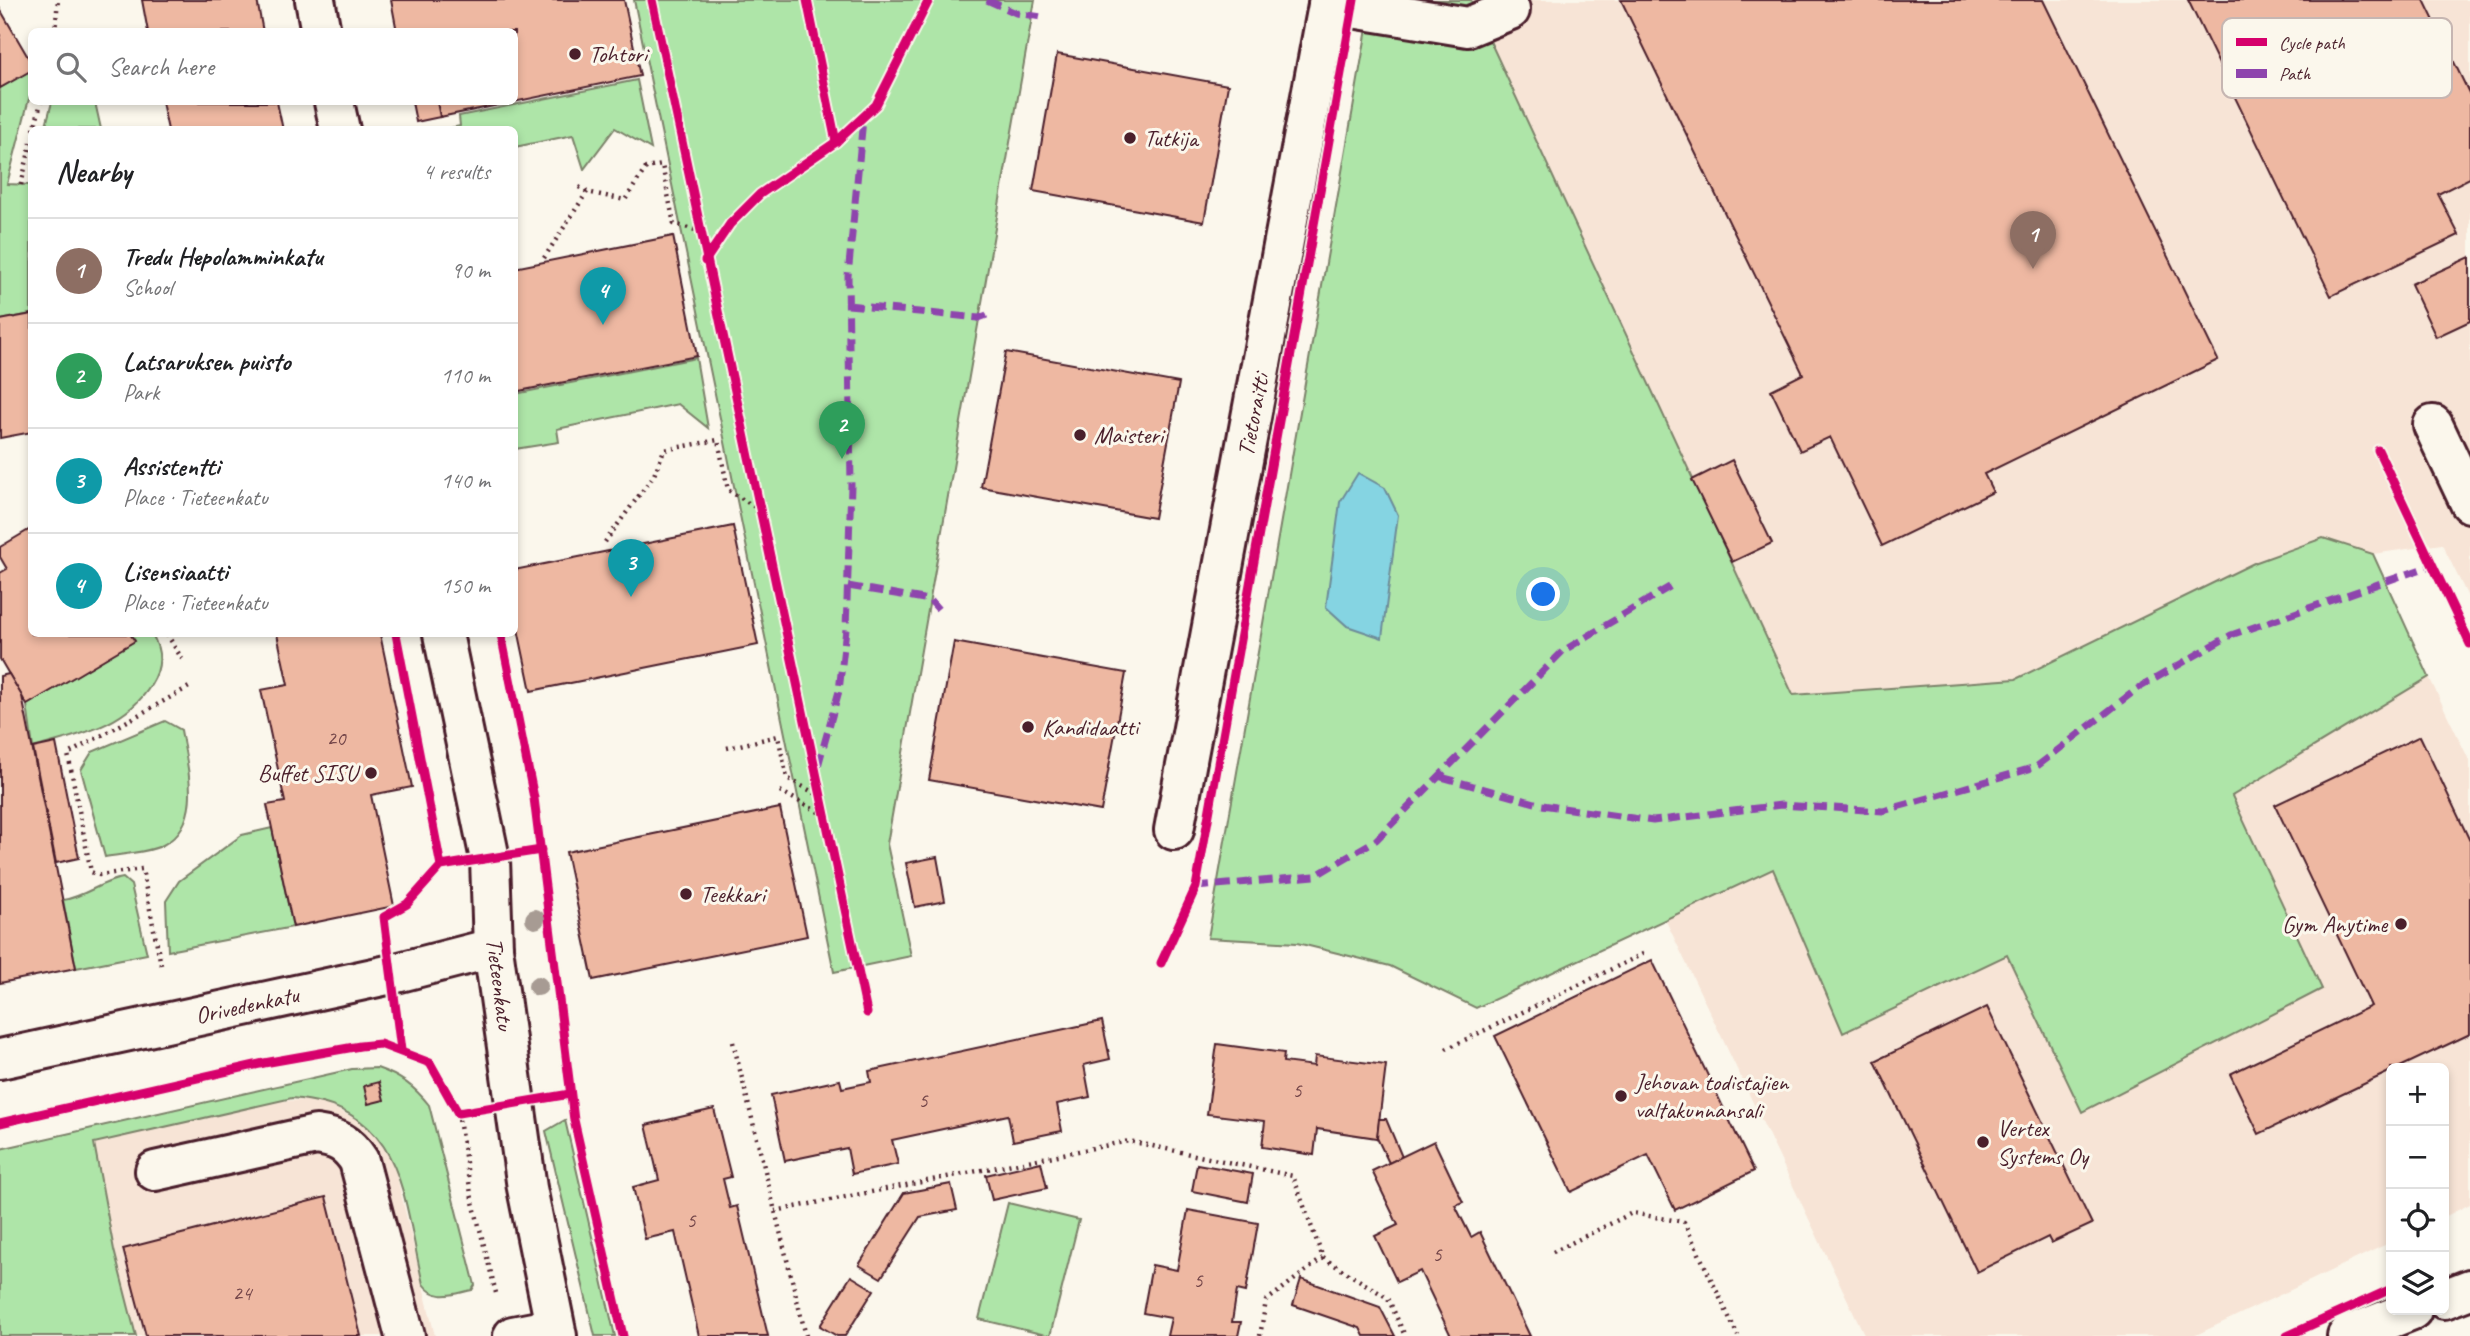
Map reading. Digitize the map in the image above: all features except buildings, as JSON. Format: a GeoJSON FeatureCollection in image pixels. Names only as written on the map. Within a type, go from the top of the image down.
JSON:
{"type":"FeatureCollection","features":[{"type":"Feature","properties":{"kind":"street"},"geometry":{"type":"LineString","coordinates":[[315,0],[320,28]]}},
{"type":"Feature","properties":{"kind":"street"},"geometry":{"type":"LineString","coordinates":[[1328,2],[1468,27],[1510,10]]}},
{"type":"Feature","properties":{"kind":"street","name":"Tietoraitti"},"geometry":{"type":"LineString","coordinates":[[1174,830],[1328,2]]}},
{"type":"Feature","properties":{"kind":"street"},"geometry":{"type":"LineString","coordinates":[[335,105],[339,126]]}},
{"type":"Feature","properties":{"kind":"street"},"geometry":{"type":"LineString","coordinates":[[2433,425],[2470,503]]}},
{"type":"Feature","properties":{"kind":"street","name":"Tieteenkatu"},"geometry":{"type":"LineString","coordinates":[[444,637],[489,859],[494,948],[527,1188],[555,1332]]}},
{"type":"Feature","properties":{"kind":"street","name":"Orivedenkatu"},"geometry":{"type":"LineString","coordinates":[[0,1059],[391,974],[494,948]]}},
{"type":"Feature","properties":{"kind":"street"},"geometry":{"type":"LineString","coordinates":[[155,1171],[316,1135],[334,1138],[350,1147],[359,1161],[405,1336]]}},
{"type":"Feature","properties":{"kind":"street"},"geometry":{"type":"LineString","coordinates":[[2449,1296],[2470,1289]]}},
{"type":"Feature","properties":{"kind":"street"},"geometry":{"type":"LineString","coordinates":[[2347,1336],[2400,1315]]}},
{"type":"Feature","properties":{"kind":"street"},"geometry":{"type":"LineString","coordinates":[[507,1323],[555,1332]]}},
{"type":"Feature","properties":{"kind":"path"},"geometry":{"type":"LineString","coordinates":[[55,28],[58,0]]}},
{"type":"Feature","properties":{"kind":"path"},"geometry":{"type":"LineString","coordinates":[[35,126],[40,105]]}},
{"type":"Feature","properties":{"kind":"path"},"geometry":{"type":"LineString","coordinates":[[21,185],[28,155]]}},
{"type":"Feature","properties":{"kind":"path"},"geometry":{"type":"LineString","coordinates":[[579,187],[587,192],[625,200],[646,168],[662,165],[674,224],[700,236]]}},
{"type":"Feature","properties":{"kind":"path"},"geometry":{"type":"LineString","coordinates":[[544,258],[587,192]]}},
{"type":"Feature","properties":{"kind":"path"},"geometry":{"type":"LineString","coordinates":[[696,217],[700,236]]}},
{"type":"Feature","properties":{"kind":"path"},"geometry":{"type":"LineString","coordinates":[[605,542],[654,475],[664,450],[718,440],[728,490],[758,509]]}},
{"type":"Feature","properties":{"kind":"path"},"geometry":{"type":"LineString","coordinates":[[756,496],[761,522]]}},
{"type":"Feature","properties":{"kind":"path"},"geometry":{"type":"LineString","coordinates":[[169,637],[182,659]]}},
{"type":"Feature","properties":{"kind":"path"},"geometry":{"type":"LineString","coordinates":[[161,965],[142,869],[99,875],[91,872],[68,754],[189,687]]}},
{"type":"Feature","properties":{"kind":"path"},"geometry":{"type":"LineString","coordinates":[[727,748],[778,736],[787,778],[820,796]]}},
{"type":"Feature","properties":{"kind":"path"},"geometry":{"type":"LineString","coordinates":[[818,786],[827,828]]}},
{"type":"Feature","properties":{"kind":"path"},"geometry":{"type":"LineString","coordinates":[[780,791],[824,815]]}},
{"type":"Feature","properties":{"kind":"path"},"geometry":{"type":"LineString","coordinates":[[1446,1049],[1647,952]]}},
{"type":"Feature","properties":{"kind":"path"},"geometry":{"type":"LineString","coordinates":[[733,1042],[806,1336]]}},
{"type":"Feature","properties":{"kind":"path"},"geometry":{"type":"LineString","coordinates":[[453,1103],[458,1113],[471,1194],[507,1323]]}},
{"type":"Feature","properties":{"kind":"path"},"geometry":{"type":"LineString","coordinates":[[458,1113],[516,1105]]}},
{"type":"Feature","properties":{"kind":"path"},"geometry":{"type":"LineString","coordinates":[[775,1211],[1129,1141],[1293,1176],[1323,1258],[1388,1298],[1405,1336]]}},
{"type":"Feature","properties":{"kind":"path"},"geometry":{"type":"LineString","coordinates":[[1553,1252],[1632,1213],[1684,1222],[1738,1336]]}},
{"type":"Feature","properties":{"kind":"path"},"geometry":{"type":"LineString","coordinates":[[1260,1336],[1266,1301],[1323,1258]]}},
{"type":"Feature","properties":{"kind":"shaded area"},"geometry":{"type":"Polygon","coordinates":[[[1471,0],[2470,0],[2470,601],[2442,544],[2373,554],[2323,538],[2254,563],[2016,679],[1792,695],[1471,0]]]}},
{"type":"Feature","properties":{"kind":"shaded area"},"geometry":{"type":"Polygon","coordinates":[[[2429,677],[2470,762],[2470,1204],[2449,1214],[2449,1063],[2386,1063],[2386,1244],[2194,1336],[1865,1336],[1665,919],[1774,869],[1843,1033],[2007,954],[2082,1111],[2231,796],[2429,677]]]}},
{"type":"Feature","properties":{"kind":"shaded area"},"geometry":{"type":"Polygon","coordinates":[[[318,1100],[368,1125],[394,1164],[435,1336],[136,1336],[114,1250],[94,1143],[273,1101],[318,1100]]]}},
{"type":"Feature","properties":{"kind":"green space"},"geometry":{"type":"Polygon","coordinates":[[[634,0],[1035,0],[887,844],[911,956],[834,972],[634,0]]]}},
{"type":"Feature","properties":{"kind":"green space"},"geometry":{"type":"Polygon","coordinates":[[[1372,0],[1471,0],[1793,695],[2016,679],[2254,563],[2323,538],[2373,554],[2429,677],[2232,796],[2322,989],[2082,1112],[2007,955],[1843,1033],[1773,869],[1476,1008],[1390,966],[1297,943],[1208,938],[1372,0]]]}},
{"type":"Feature","properties":{"kind":"green space"},"geometry":{"type":"Polygon","coordinates":[[[28,72],[28,103],[7,184],[28,185],[28,315],[0,320],[0,88],[28,72]]]}},
{"type":"Feature","properties":{"kind":"green space"},"geometry":{"type":"Polygon","coordinates":[[[637,80],[651,149],[615,128],[584,169],[573,135],[518,146],[518,126],[460,126],[459,116],[637,80]]]}},
{"type":"Feature","properties":{"kind":"green space"},"geometry":{"type":"Polygon","coordinates":[[[51,105],[96,105],[100,126],[46,126],[51,105]]]}},
{"type":"Feature","properties":{"kind":"green space"},"geometry":{"type":"Polygon","coordinates":[[[696,358],[708,428],[678,404],[557,429],[559,442],[518,449],[518,393],[696,358]]]}},
{"type":"Feature","properties":{"kind":"green space"},"geometry":{"type":"Polygon","coordinates":[[[132,637],[153,637],[159,653],[155,678],[140,699],[128,711],[99,727],[33,748],[27,705],[134,641],[132,637]]]}},
{"type":"Feature","properties":{"kind":"green space"},"geometry":{"type":"Polygon","coordinates":[[[165,721],[181,730],[190,793],[184,823],[176,835],[157,848],[105,857],[81,770],[92,752],[165,721]]]}},
{"type":"Feature","properties":{"kind":"green space"},"geometry":{"type":"Polygon","coordinates":[[[272,828],[293,927],[168,951],[166,901],[179,881],[242,835],[272,828]]]}},
{"type":"Feature","properties":{"kind":"green space"},"geometry":{"type":"Polygon","coordinates":[[[123,878],[131,885],[147,954],[76,968],[63,900],[123,878]]]}},
{"type":"Feature","properties":{"kind":"green space"},"geometry":{"type":"Polygon","coordinates":[[[377,1068],[406,1082],[429,1105],[475,1285],[472,1290],[439,1295],[428,1290],[423,1284],[402,1189],[392,1161],[378,1138],[357,1119],[329,1105],[292,1098],[94,1143],[114,1250],[136,1336],[0,1336],[0,1149],[352,1069],[377,1068]]]}},
{"type":"Feature","properties":{"kind":"green space"},"geometry":{"type":"Polygon","coordinates":[[[565,1120],[615,1336],[595,1336],[546,1131],[565,1120]]]}},
{"type":"Feature","properties":{"kind":"green space"},"geometry":{"type":"Polygon","coordinates":[[[1008,1203],[1079,1220],[1050,1336],[979,1319],[1008,1203]]]}},
{"type":"Feature","properties":{"kind":"water"},"geometry":{"type":"Polygon","coordinates":[[[1358,473],[1385,488],[1398,515],[1382,638],[1347,626],[1326,607],[1340,502],[1358,473]]]}},
{"type":"Feature","properties":{"kind":"marked path"},"geometry":{"type":"LineString","coordinates":[[987,0],[1016,13],[1041,17]]}},
{"type":"Feature","properties":{"kind":"marked path"},"geometry":{"type":"LineString","coordinates":[[818,766],[839,691],[846,629],[851,486],[848,276],[863,119]]}},
{"type":"Feature","properties":{"kind":"marked path"},"geometry":{"type":"LineString","coordinates":[[848,305],[979,318],[992,313]]}},
{"type":"Feature","properties":{"kind":"marked path"},"geometry":{"type":"LineString","coordinates":[[1441,777],[1542,805],[1653,821],[1781,805],[1883,811],[2036,767],[2137,689],[2231,635],[2433,565]]}},
{"type":"Feature","properties":{"kind":"marked path"},"geometry":{"type":"LineString","coordinates":[[848,586],[930,600],[938,609]]}},
{"type":"Feature","properties":{"kind":"marked path"},"geometry":{"type":"LineString","coordinates":[[1196,887],[1315,876],[1376,840],[1563,651],[1671,586]]}},
{"type":"Feature","properties":{"kind":"cycle path"},"geometry":{"type":"LineString","coordinates":[[652,0],[867,1013]]}},
{"type":"Feature","properties":{"kind":"cycle path"},"geometry":{"type":"LineString","coordinates":[[807,0],[836,142]]}},
{"type":"Feature","properties":{"kind":"cycle path"},"geometry":{"type":"LineString","coordinates":[[705,261],[730,224],[760,194],[836,142],[876,105],[929,0]]}},
{"type":"Feature","properties":{"kind":"cycle path"},"geometry":{"type":"LineString","coordinates":[[1161,963],[1196,887],[1354,0]]}},
{"type":"Feature","properties":{"kind":"cycle path"},"geometry":{"type":"LineString","coordinates":[[2378,450],[2470,644]]}},
{"type":"Feature","properties":{"kind":"cycle path"},"geometry":{"type":"LineString","coordinates":[[397,637],[441,866]]}},
{"type":"Feature","properties":{"kind":"cycle path"},"geometry":{"type":"LineString","coordinates":[[502,637],[534,798],[574,1120],[623,1336]]}},
{"type":"Feature","properties":{"kind":"cycle path"},"geometry":{"type":"LineString","coordinates":[[401,1050],[384,917],[407,904],[441,866],[541,850]]}},
{"type":"Feature","properties":{"kind":"cycle path"},"geometry":{"type":"LineString","coordinates":[[0,1123],[264,1063],[380,1044],[430,1063],[458,1113],[570,1094]]}},
{"type":"Feature","properties":{"kind":"cycle path"},"geometry":{"type":"LineString","coordinates":[[2287,1336],[2386,1291]]}},
{"type":"Feature","properties":{"kind":"place","name":"Tohtori"},"geometry":{"type":"Point","coordinates":[575,54]}},
{"type":"Feature","properties":{"kind":"place","name":"Tutkija"},"geometry":{"type":"Point","coordinates":[1130,138]}},
{"type":"Feature","properties":{"kind":"place","name":"Tredu Hepolamminkatu"},"geometry":{"type":"Point","coordinates":[2033,269]}},
{"type":"Feature","properties":{"kind":"place","name":"Lisensiaatti"},"geometry":{"type":"Point","coordinates":[603,325]}},
{"type":"Feature","properties":{"kind":"place","name":"Maisteri"},"geometry":{"type":"Point","coordinates":[1080,435]}},
{"type":"Feature","properties":{"kind":"place","name":"Latsaruksen puisto"},"geometry":{"type":"Point","coordinates":[842,459]}},
{"type":"Feature","properties":{"kind":"place","name":"Assistentti"},"geometry":{"type":"Point","coordinates":[631,597]}},
{"type":"Feature","properties":{"kind":"place","name":"Kandidaatti"},"geometry":{"type":"Point","coordinates":[1028,727]}},
{"type":"Feature","properties":{"kind":"place","name":"Buffet SISU"},"geometry":{"type":"Point","coordinates":[371,773]}},
{"type":"Feature","properties":{"kind":"place","name":"Teekkari"},"geometry":{"type":"Point","coordinates":[686,894]}},
{"type":"Feature","properties":{"kind":"place","name":"Gym Anytime"},"geometry":{"type":"Point","coordinates":[2401,924]}},
{"type":"Feature","properties":{"kind":"place","name":"Jehovan todistajien valtakunnansali"},"geometry":{"type":"Point","coordinates":[1621,1096]}},
{"type":"Feature","properties":{"kind":"place","name":"Vertex Systems Oy"},"geometry":{"type":"Point","coordinates":[1983,1142]}}]}
